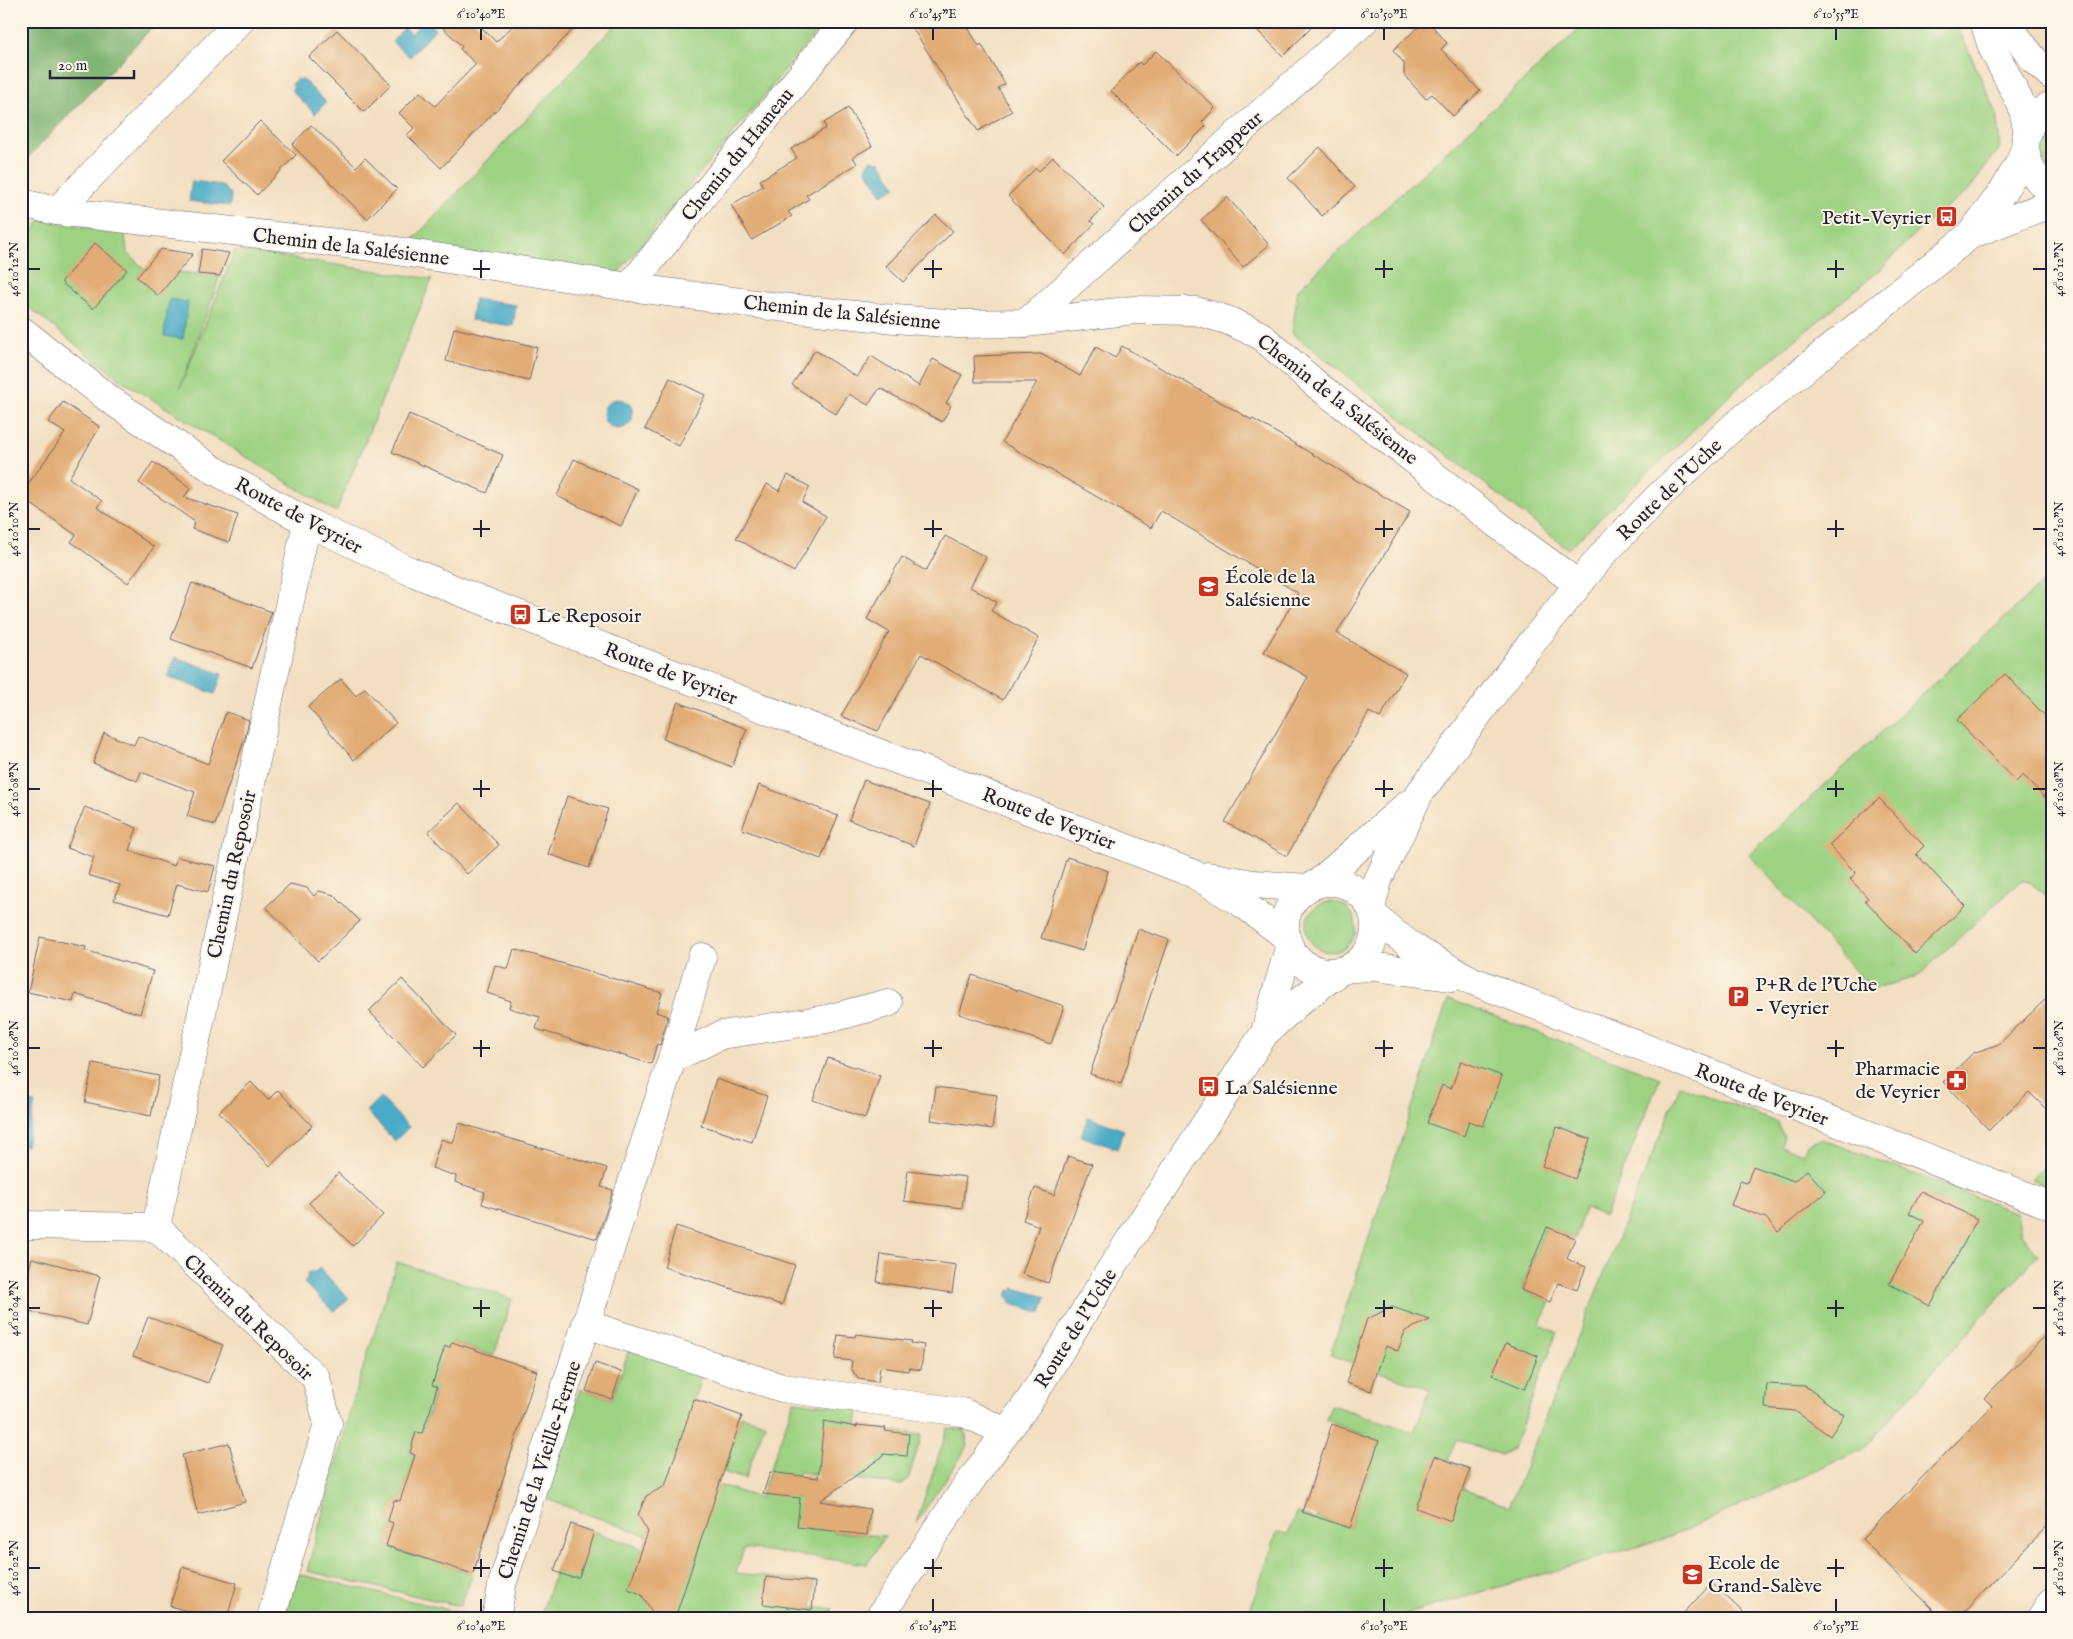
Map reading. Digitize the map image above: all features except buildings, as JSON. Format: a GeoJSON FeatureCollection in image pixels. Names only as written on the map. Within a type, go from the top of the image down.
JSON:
{"type":"FeatureCollection","features":[{"type":"Feature","properties":{"kind":"street"},"geometry":{"type":"LineString","coordinates":[[57,211],[240,21]]}},
{"type":"Feature","properties":{"kind":"street","name":"Chemin du Hameau"},"geometry":{"type":"LineString","coordinates":[[629,287],[845,21]]}},
{"type":"Feature","properties":{"kind":"street","name":"Chemin du Trappeur"},"geometry":{"type":"LineString","coordinates":[[1026,323],[1364,21]]}},
{"type":"Feature","properties":{"kind":"street"},"geometry":{"type":"LineString","coordinates":[[1984,21],[1992,47],[2022,106],[2027,162],[2033,175],[2042,186],[2052,191]]}},
{"type":"Feature","properties":{"kind":"street"},"geometry":{"type":"LineString","coordinates":[[2004,21],[2036,62],[2052,76]]}},
{"type":"Feature","properties":{"kind":"street","name":"Route de l'Uche"},"geometry":{"type":"LineString","coordinates":[[1373,912],[1378,880],[1419,794],[1526,650],[1603,554],[1699,457],[1733,427],[1970,235],[2004,190],[2019,164],[2026,140],[2040,113],[2052,105]]}},
{"type":"Feature","properties":{"kind":"street","name":"Chemin de la Salésienne"},"geometry":{"type":"LineString","coordinates":[[21,202],[57,211],[364,246],[629,287],[770,306],[883,318],[958,324],[1026,323],[1135,310],[1196,311],[1227,320],[1260,335],[1317,385],[1502,528],[1578,584]]}},
{"type":"Feature","properties":{"kind":"street","name":"Route de l'Uche"},"geometry":{"type":"LineString","coordinates":[[1970,235],[2052,203]]}},
{"type":"Feature","properties":{"kind":"street","name":"Route de Veyrier"},"geometry":{"type":"LineString","coordinates":[[21,330],[109,399],[214,470],[307,522],[410,571],[463,593],[1194,874],[1246,906],[1287,942]]}},
{"type":"Feature","properties":{"kind":"street","name":"Chemin du Reposoir"},"geometry":{"type":"LineString","coordinates":[[271,1618],[328,1424],[316,1378],[156,1227],[307,522]]}},
{"type":"Feature","properties":{"kind":"street","name":"Route de l'Uche"},"geometry":{"type":"LineString","coordinates":[[1312,886],[1419,794]]}},
{"type":"Feature","properties":{"kind":"street","name":"Route de Veyrier"},"geometry":{"type":"LineString","coordinates":[[1194,874],[1254,884],[1312,886]]}},
{"type":"Feature","properties":{"kind":"street"},"geometry":{"type":"LineString","coordinates":[[1328,882],[1349,886],[1366,898],[1373,912],[1376,928],[1374,940],[1369,951],[1346,970],[1328,973],[1316,971],[1301,962],[1287,942],[1284,925],[1291,904],[1298,895],[1312,886],[1328,882]]}},
{"type":"Feature","properties":{"kind":"street","name":"Route de Veyrier"},"geometry":{"type":"LineString","coordinates":[[1373,912],[1393,934],[1411,947],[1473,981],[2052,1206]]}},
{"type":"Feature","properties":{"kind":"street","name":"Route de l'Uche"},"geometry":{"type":"LineString","coordinates":[[1264,1034],[1287,942]]}},
{"type":"Feature","properties":{"kind":"street","name":"Chemin de la Vieille-Ferme"},"geometry":{"type":"LineString","coordinates":[[496,1618],[503,1581],[672,1059],[702,957]]}},
{"type":"Feature","properties":{"kind":"street","name":"Route de Veyrier"},"geometry":{"type":"LineString","coordinates":[[1346,970],[1376,967],[1473,981]]}},
{"type":"Feature","properties":{"kind":"street","name":"Route de l'Uche"},"geometry":{"type":"LineString","coordinates":[[879,1618],[961,1494],[1030,1400],[1107,1275],[1264,1034],[1301,1000],[1346,970]]}},
{"type":"Feature","properties":{"kind":"street"},"geometry":{"type":"LineString","coordinates":[[672,1059],[721,1035],[827,1019],[888,1003]]}},
{"type":"Feature","properties":{"kind":"street"},"geometry":{"type":"LineString","coordinates":[[21,1225],[156,1227]]}},
{"type":"Feature","properties":{"kind":"street"},"geometry":{"type":"LineString","coordinates":[[586,1324],[782,1388],[962,1412],[1006,1432]]}},
{"type":"Feature","properties":{"kind":"street"},"geometry":{"type":"LineString","coordinates":[[2042,1618],[2052,1602]]}},
{"type":"Feature","properties":{"kind":"green space"},"geometry":{"type":"Polygon","coordinates":[[[21,21],[158,21],[21,165],[21,21]]]}},
{"type":"Feature","properties":{"kind":"green space"},"geometry":{"type":"Polygon","coordinates":[[[619,21],[819,21],[823,24],[618,273],[408,245],[619,21]]]}},
{"type":"Feature","properties":{"kind":"green space"},"geometry":{"type":"Polygon","coordinates":[[[1588,21],[1955,21],[1996,111],[2000,148],[1968,191],[1922,227],[1880,270],[1744,382],[1568,549],[1292,333],[1298,289],[1588,21]]]}},
{"type":"Feature","properties":{"kind":"green space"},"geometry":{"type":"Polygon","coordinates":[[[2052,125],[2052,172],[2044,161],[2042,149],[2045,136],[2052,125]]]}},
{"type":"Feature","properties":{"kind":"green space"},"geometry":{"type":"Polygon","coordinates":[[[41,220],[125,233],[127,252],[144,269],[137,277],[158,295],[178,272],[220,276],[180,388],[235,250],[432,279],[336,512],[119,379],[21,301],[21,245],[23,245],[41,220]]]}},
{"type":"Feature","properties":{"kind":"green space"},"geometry":{"type":"Polygon","coordinates":[[[2052,574],[2052,902],[2030,882],[2020,881],[1917,977],[1872,989],[1749,855],[2052,574]]]}},
{"type":"Feature","properties":{"kind":"green space"},"geometry":{"type":"Polygon","coordinates":[[[1331,902],[1340,904],[1351,913],[1356,927],[1354,936],[1345,947],[1331,952],[1322,950],[1311,941],[1306,927],[1308,918],[1317,907],[1331,902]]]}},
{"type":"Feature","properties":{"kind":"green space"},"geometry":{"type":"Polygon","coordinates":[[[1448,999],[1660,1078],[1605,1216],[1585,1208],[1575,1238],[1546,1227],[1521,1290],[1550,1302],[1540,1325],[1557,1332],[1513,1449],[1501,1455],[1456,1439],[1448,1461],[1470,1469],[1463,1489],[1509,1507],[1680,1086],[1777,1122],[1784,1137],[1781,1146],[1803,1154],[1806,1145],[1821,1139],[2017,1213],[2021,1234],[2038,1255],[1862,1450],[1670,1537],[1393,1618],[1247,1618],[1277,1532],[1288,1534],[1296,1512],[1315,1520],[1317,1517],[1350,1528],[1379,1441],[1326,1420],[1331,1405],[1414,1432],[1430,1389],[1330,1355],[1448,999]]]}},
{"type":"Feature","properties":{"kind":"green space"},"geometry":{"type":"Polygon","coordinates":[[[2052,1160],[2052,1187],[2032,1179],[2052,1160]]]}},
{"type":"Feature","properties":{"kind":"green space"},"geometry":{"type":"Polygon","coordinates":[[[397,1262],[512,1299],[494,1356],[452,1342],[444,1366],[439,1365],[432,1385],[437,1387],[422,1434],[416,1433],[410,1453],[415,1455],[400,1501],[394,1500],[388,1521],[393,1523],[386,1546],[427,1560],[436,1535],[456,1543],[449,1566],[473,1574],[460,1606],[307,1571],[356,1390],[397,1262]]]}},
{"type":"Feature","properties":{"kind":"green space"},"geometry":{"type":"Polygon","coordinates":[[[629,1350],[702,1374],[694,1399],[719,1485],[760,1498],[794,1401],[859,1409],[857,1425],[922,1435],[908,1479],[901,1485],[798,1472],[793,1497],[832,1503],[831,1517],[835,1518],[833,1532],[885,1536],[867,1564],[744,1548],[736,1573],[815,1582],[812,1608],[833,1609],[828,1618],[540,1618],[571,1524],[694,1566],[697,1554],[546,1499],[580,1389],[612,1399],[629,1350]]]}},
{"type":"Feature","properties":{"kind":"green space"},"geometry":{"type":"Polygon","coordinates":[[[742,1416],[765,1423],[745,1479],[723,1472],[742,1416]]]}},
{"type":"Feature","properties":{"kind":"green space"},"geometry":{"type":"Polygon","coordinates":[[[948,1428],[965,1430],[968,1446],[916,1523],[948,1428]]]}},
{"type":"Feature","properties":{"kind":"green space"},"geometry":{"type":"Polygon","coordinates":[[[298,1574],[479,1617],[284,1618],[298,1574]]]}},
{"type":"Feature","properties":{"kind":"water"},"geometry":{"type":"Polygon","coordinates":[[[422,21],[426,21],[435,29],[410,57],[392,42],[404,28],[411,34],[422,21]]]}},
{"type":"Feature","properties":{"kind":"water"},"geometry":{"type":"Polygon","coordinates":[[[297,79],[301,81],[302,79],[326,102],[315,114],[291,90],[294,88],[292,84],[297,79]]]}},
{"type":"Feature","properties":{"kind":"water"},"geometry":{"type":"Polygon","coordinates":[[[870,160],[880,161],[896,187],[882,195],[866,169],[870,160]]]}},
{"type":"Feature","properties":{"kind":"water"},"geometry":{"type":"Polygon","coordinates":[[[192,181],[221,185],[231,194],[230,206],[189,201],[192,181]]]}},
{"type":"Feature","properties":{"kind":"water"},"geometry":{"type":"Polygon","coordinates":[[[169,299],[188,302],[183,339],[164,336],[169,299]]]}},
{"type":"Feature","properties":{"kind":"water"},"geometry":{"type":"Polygon","coordinates":[[[474,299],[516,305],[513,326],[471,320],[474,299]]]}},
{"type":"Feature","properties":{"kind":"water"},"geometry":{"type":"Polygon","coordinates":[[[618,399],[629,403],[633,414],[629,425],[618,429],[607,425],[603,414],[607,403],[618,399]]]}},
{"type":"Feature","properties":{"kind":"water"},"geometry":{"type":"Polygon","coordinates":[[[175,657],[222,674],[215,694],[168,677],[175,657]]]}},
{"type":"Feature","properties":{"kind":"water"},"geometry":{"type":"Polygon","coordinates":[[[380,1097],[409,1127],[395,1141],[366,1111],[380,1097]]]}},
{"type":"Feature","properties":{"kind":"water"},"geometry":{"type":"Polygon","coordinates":[[[21,1101],[35,1103],[26,1146],[21,1145],[21,1101]]]}},
{"type":"Feature","properties":{"kind":"water"},"geometry":{"type":"Polygon","coordinates":[[[1088,1117],[1124,1130],[1117,1149],[1081,1136],[1088,1117]]]}},
{"type":"Feature","properties":{"kind":"water"},"geometry":{"type":"Polygon","coordinates":[[[319,1268],[349,1298],[334,1312],[304,1283],[308,1278],[309,1272],[315,1272],[319,1268]]]}},
{"type":"Feature","properties":{"kind":"water"},"geometry":{"type":"Polygon","coordinates":[[[1014,1288],[1046,1297],[1041,1313],[1010,1303],[1011,1299],[1007,1297],[1009,1290],[1013,1291],[1014,1288]]]}},
{"type":"Feature","properties":{"kind":"place","name":"Petit-Veyrier"},"geometry":{"type":"Point","coordinates":[1947,217]}},
{"type":"Feature","properties":{"kind":"place","name":"École de la Salésienne"},"geometry":{"type":"Point","coordinates":[1209,587]}},
{"type":"Feature","properties":{"kind":"place","name":"Le Reposoir"},"geometry":{"type":"Point","coordinates":[521,615]}},
{"type":"Feature","properties":{"kind":"place","name":"P+R de l'Uche - Veyrier"},"geometry":{"type":"Point","coordinates":[1739,996]}},
{"type":"Feature","properties":{"kind":"place","name":"Pharmacie de Veyrier"},"geometry":{"type":"Point","coordinates":[1956,1080]}},
{"type":"Feature","properties":{"kind":"place","name":"La Salésienne"},"geometry":{"type":"Point","coordinates":[1209,1087]}},
{"type":"Feature","properties":{"kind":"place","name":"Ecole de Grand-Salève"},"geometry":{"type":"Point","coordinates":[1692,1574]}}]}
